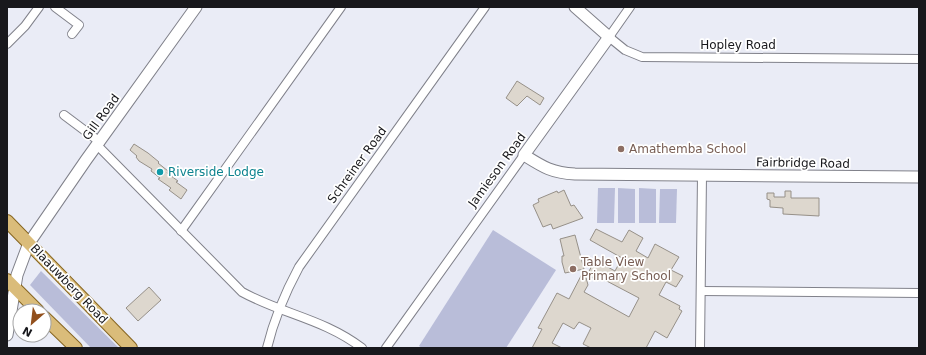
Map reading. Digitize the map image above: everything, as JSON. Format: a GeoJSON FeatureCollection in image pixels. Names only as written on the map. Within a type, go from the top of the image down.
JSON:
{"type":"FeatureCollection","features":[{"type":"Feature","properties":{"kind":"main road","name":"Blaauwberg Road"},"geometry":{"type":"LineString","coordinates":[[7,221],[131,348]]}},
{"type":"Feature","properties":{"kind":"main road"},"geometry":{"type":"LineString","coordinates":[[10,284],[30,303]]}},
{"type":"Feature","properties":{"kind":"main road"},"geometry":{"type":"LineString","coordinates":[[52,325],[76,348]]}},
{"type":"Feature","properties":{"kind":"street"},"geometry":{"type":"LineString","coordinates":[[7,44],[25,26],[39,7]]}},
{"type":"Feature","properties":{"kind":"street"},"geometry":{"type":"LineString","coordinates":[[55,7],[79,25],[72,34]]}},
{"type":"Feature","properties":{"kind":"street","name":"Gill Road"},"geometry":{"type":"LineString","coordinates":[[7,335],[10,284],[17,275],[29,243],[196,7]]}},
{"type":"Feature","properties":{"kind":"street"},"geometry":{"type":"LineString","coordinates":[[181,231],[341,7]]}},
{"type":"Feature","properties":{"kind":"street","name":"Schreiner Road"},"geometry":{"type":"LineString","coordinates":[[267,348],[279,308],[299,267],[485,7]]}},
{"type":"Feature","properties":{"kind":"street","name":"Hopley Road"},"geometry":{"type":"LineString","coordinates":[[575,7],[625,50],[642,57],[919,59]]}},
{"type":"Feature","properties":{"kind":"street","name":"Jamieson Road"},"geometry":{"type":"LineString","coordinates":[[386,348],[630,7]]}},
{"type":"Feature","properties":{"kind":"street"},"geometry":{"type":"LineString","coordinates":[[64,115],[98,144],[242,292],[323,325],[362,348]]}},
{"type":"Feature","properties":{"kind":"street","name":"Fairbridge Road"},"geometry":{"type":"LineString","coordinates":[[524,156],[547,170],[565,174],[919,177]]}},
{"type":"Feature","properties":{"kind":"street"},"geometry":{"type":"LineString","coordinates":[[700,348],[702,175]]}},
{"type":"Feature","properties":{"kind":"street"},"geometry":{"type":"LineString","coordinates":[[701,291],[919,293]]}},
{"type":"Feature","properties":{"kind":"shaded area"},"geometry":{"type":"Polygon","coordinates":[[[598,188],[615,188],[614,223],[597,223],[598,188]]]}},
{"type":"Feature","properties":{"kind":"shaded area"},"geometry":{"type":"Polygon","coordinates":[[[618,188],[635,189],[635,223],[618,223],[618,188]]]}},
{"type":"Feature","properties":{"kind":"shaded area"},"geometry":{"type":"Polygon","coordinates":[[[639,188],[656,189],[656,223],[639,223],[639,188]]]}},
{"type":"Feature","properties":{"kind":"shaded area"},"geometry":{"type":"Polygon","coordinates":[[[660,189],[677,189],[676,223],[659,223],[660,189]]]}},
{"type":"Feature","properties":{"kind":"shaded area"},"geometry":{"type":"Polygon","coordinates":[[[493,230],[556,270],[506,348],[422,348],[419,346],[493,230]]]}},
{"type":"Feature","properties":{"kind":"shaded area"},"geometry":{"type":"Polygon","coordinates":[[[41,271],[119,348],[91,348],[52,308],[52,303],[47,303],[30,285],[41,271]]]}},
{"type":"Feature","properties":{"kind":"building"},"geometry":{"type":"Polygon","coordinates":[[[517,81],[544,98],[540,105],[527,96],[517,106],[506,98],[517,81]]]}},
{"type":"Feature","properties":{"kind":"building","name":"Riverside Lodge"},"geometry":{"type":"Polygon","coordinates":[[[134,144],[159,162],[158,163],[168,171],[167,173],[178,181],[176,182],[187,190],[181,199],[169,190],[171,188],[158,179],[160,178],[151,171],[152,169],[139,161],[136,157],[137,156],[130,150],[134,144]]]}},
{"type":"Feature","properties":{"kind":"building"},"geometry":{"type":"Polygon","coordinates":[[[564,190],[571,206],[574,205],[583,218],[553,229],[551,224],[543,227],[533,205],[539,202],[538,199],[557,191],[558,193],[564,190]]]}},
{"type":"Feature","properties":{"kind":"building"},"geometry":{"type":"Polygon","coordinates":[[[785,191],[791,191],[791,198],[819,198],[819,216],[783,214],[783,208],[770,207],[770,200],[767,199],[767,193],[774,193],[774,197],[785,197],[785,191]]]}},
{"type":"Feature","properties":{"kind":"building"},"geometry":{"type":"Polygon","coordinates":[[[596,229],[622,242],[629,230],[643,238],[636,251],[648,258],[655,244],[679,257],[671,270],[683,276],[676,287],[666,282],[659,295],[680,306],[679,309],[682,311],[667,338],[655,331],[646,348],[591,348],[583,344],[591,328],[579,322],[574,329],[563,323],[552,343],[562,348],[532,348],[542,329],[538,328],[557,293],[569,299],[584,270],[588,285],[584,292],[629,317],[639,298],[601,278],[599,281],[587,275],[595,260],[615,271],[622,258],[590,240],[596,229]]]}},
{"type":"Feature","properties":{"kind":"building"},"geometry":{"type":"Polygon","coordinates":[[[575,235],[584,269],[565,273],[562,262],[562,256],[564,256],[560,239],[575,235]]]}},
{"type":"Feature","properties":{"kind":"building"},"geometry":{"type":"Polygon","coordinates":[[[149,287],[161,300],[138,321],[126,308],[149,287]]]}},
{"type":"Feature","properties":{"kind":"place","name":"Amathemba School"},"geometry":{"type":"Point","coordinates":[621,149]}},
{"type":"Feature","properties":{"kind":"place","name":"Riverside Lodge"},"geometry":{"type":"Point","coordinates":[160,172]}},
{"type":"Feature","properties":{"kind":"place","name":"Table View Primary School"},"geometry":{"type":"Point","coordinates":[573,269]}}]}
